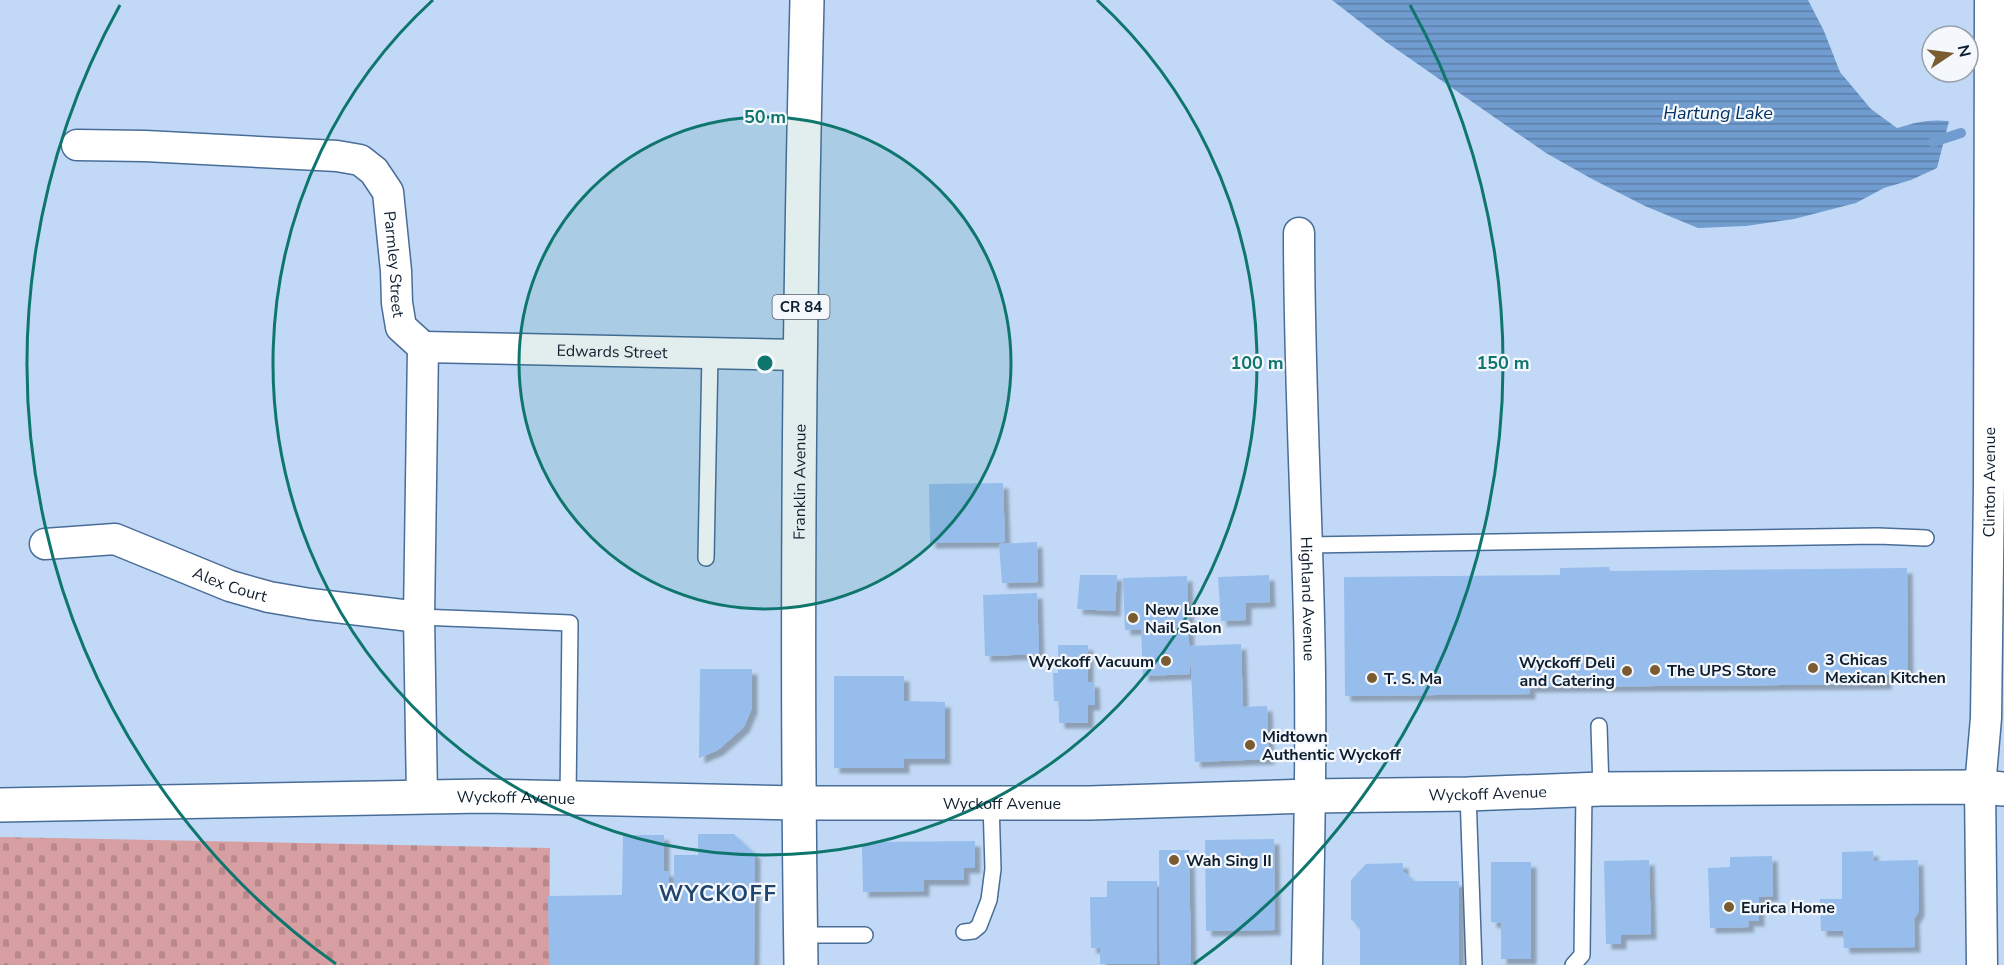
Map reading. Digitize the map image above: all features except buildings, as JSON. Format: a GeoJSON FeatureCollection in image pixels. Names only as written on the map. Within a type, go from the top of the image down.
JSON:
{"type":"FeatureCollection","features":[{"type":"Feature","properties":{"kind":"main road","name":"Franklin Avenue"},"geometry":{"type":"LineString","coordinates":[[801,950],[800,355],[807,0]]}},
{"type":"Feature","properties":{"kind":"main road","name":"Wyckoff Avenue"},"geometry":{"type":"LineString","coordinates":[[0,805],[422,797],[799,803],[1090,802],[1593,789],[1992,788]]}},
{"type":"Feature","properties":{"kind":"street","name":"Clinton Avenue"},"geometry":{"type":"LineString","coordinates":[[1982,965],[1992,788],[1986,717],[1997,326],[1990,0]]}},
{"type":"Feature","properties":{"kind":"street","name":"Parmley Street"},"geometry":{"type":"LineString","coordinates":[[77,145],[303,154],[360,160],[374,171],[388,192],[401,327],[423,347]]}},
{"type":"Feature","properties":{"kind":"street","name":"Highland Avenue"},"geometry":{"type":"LineString","coordinates":[[1299,233],[1311,740],[1307,965]]}},
{"type":"Feature","properties":{"kind":"street","name":"Edwards Street"},"geometry":{"type":"LineString","coordinates":[[423,347],[800,355]]}},
{"type":"Feature","properties":{"kind":"street"},"geometry":{"type":"LineString","coordinates":[[422,797],[419,617],[423,347]]}},
{"type":"Feature","properties":{"kind":"street","name":"Alex Court"},"geometry":{"type":"LineString","coordinates":[[45,544],[115,539],[230,586],[269,597],[419,617]]}},
{"type":"Feature","properties":{"kind":"lane"},"geometry":{"type":"LineString","coordinates":[[706,558],[710,354]]}},
{"type":"Feature","properties":{"kind":"lane"},"geometry":{"type":"LineString","coordinates":[[1307,544],[1878,536],[1926,538]]}},
{"type":"Feature","properties":{"kind":"lane"},"geometry":{"type":"LineString","coordinates":[[419,617],[570,623],[568,799]]}},
{"type":"Feature","properties":{"kind":"lane"},"geometry":{"type":"LineString","coordinates":[[1573,965],[1582,955],[1599,726]]}},
{"type":"Feature","properties":{"kind":"lane"},"geometry":{"type":"LineString","coordinates":[[1468,794],[1474,965]]}},
{"type":"Feature","properties":{"kind":"lane"},"geometry":{"type":"LineString","coordinates":[[964,932],[973,931],[979,926],[989,900],[993,869],[991,802]]}},
{"type":"Feature","properties":{"kind":"lane"},"geometry":{"type":"LineString","coordinates":[[801,950],[865,935]]}},
{"type":"Feature","properties":{"kind":"green space"},"geometry":{"type":"Polygon","coordinates":[[[0,837],[550,848],[549,965],[0,965],[0,837]]]}},
{"type":"Feature","properties":{"kind":"water","name":"Hartung Lake"},"geometry":{"type":"Polygon","coordinates":[[[1332,0],[1808,0],[1824,31],[1840,72],[1871,109],[1897,128],[1923,121],[1949,121],[1937,168],[1911,180],[1884,188],[1856,203],[1794,219],[1746,226],[1698,228],[1645,206],[1546,153],[1386,42],[1332,0]]]}},
{"type":"Feature","properties":{"kind":"waterway"},"geometry":{"type":"LineString","coordinates":[[1933,142],[1961,133]]}},
{"type":"Feature","properties":{"kind":"place","name":"New Luxe Nail Salon"},"geometry":{"type":"Point","coordinates":[1133,618]}},
{"type":"Feature","properties":{"kind":"place","name":"Wyckoff Vacuum"},"geometry":{"type":"Point","coordinates":[1166,661]}},
{"type":"Feature","properties":{"kind":"place","name":"3 Chicas Mexican Kitchen"},"geometry":{"type":"Point","coordinates":[1813,668]}},
{"type":"Feature","properties":{"kind":"place","name":"The UPS Store"},"geometry":{"type":"Point","coordinates":[1655,670]}},
{"type":"Feature","properties":{"kind":"place","name":"Wyckoff Deli and Catering"},"geometry":{"type":"Point","coordinates":[1627,671]}},
{"type":"Feature","properties":{"kind":"place","name":"T. S. Ma"},"geometry":{"type":"Point","coordinates":[1372,678]}},
{"type":"Feature","properties":{"kind":"place","name":"Midtown Authentic Wyckoff"},"geometry":{"type":"Point","coordinates":[1250,745]}},
{"type":"Feature","properties":{"kind":"place","name":"Wah Sing II"},"geometry":{"type":"Point","coordinates":[1174,860]}},
{"type":"Feature","properties":{"kind":"place","name":"Eurica Home"},"geometry":{"type":"Point","coordinates":[1729,907]}},
{"type":"Feature","properties":{"kind":"district","name":"WYCKOFF"},"geometry":{"type":"Point","coordinates":[718,893]}}]}
